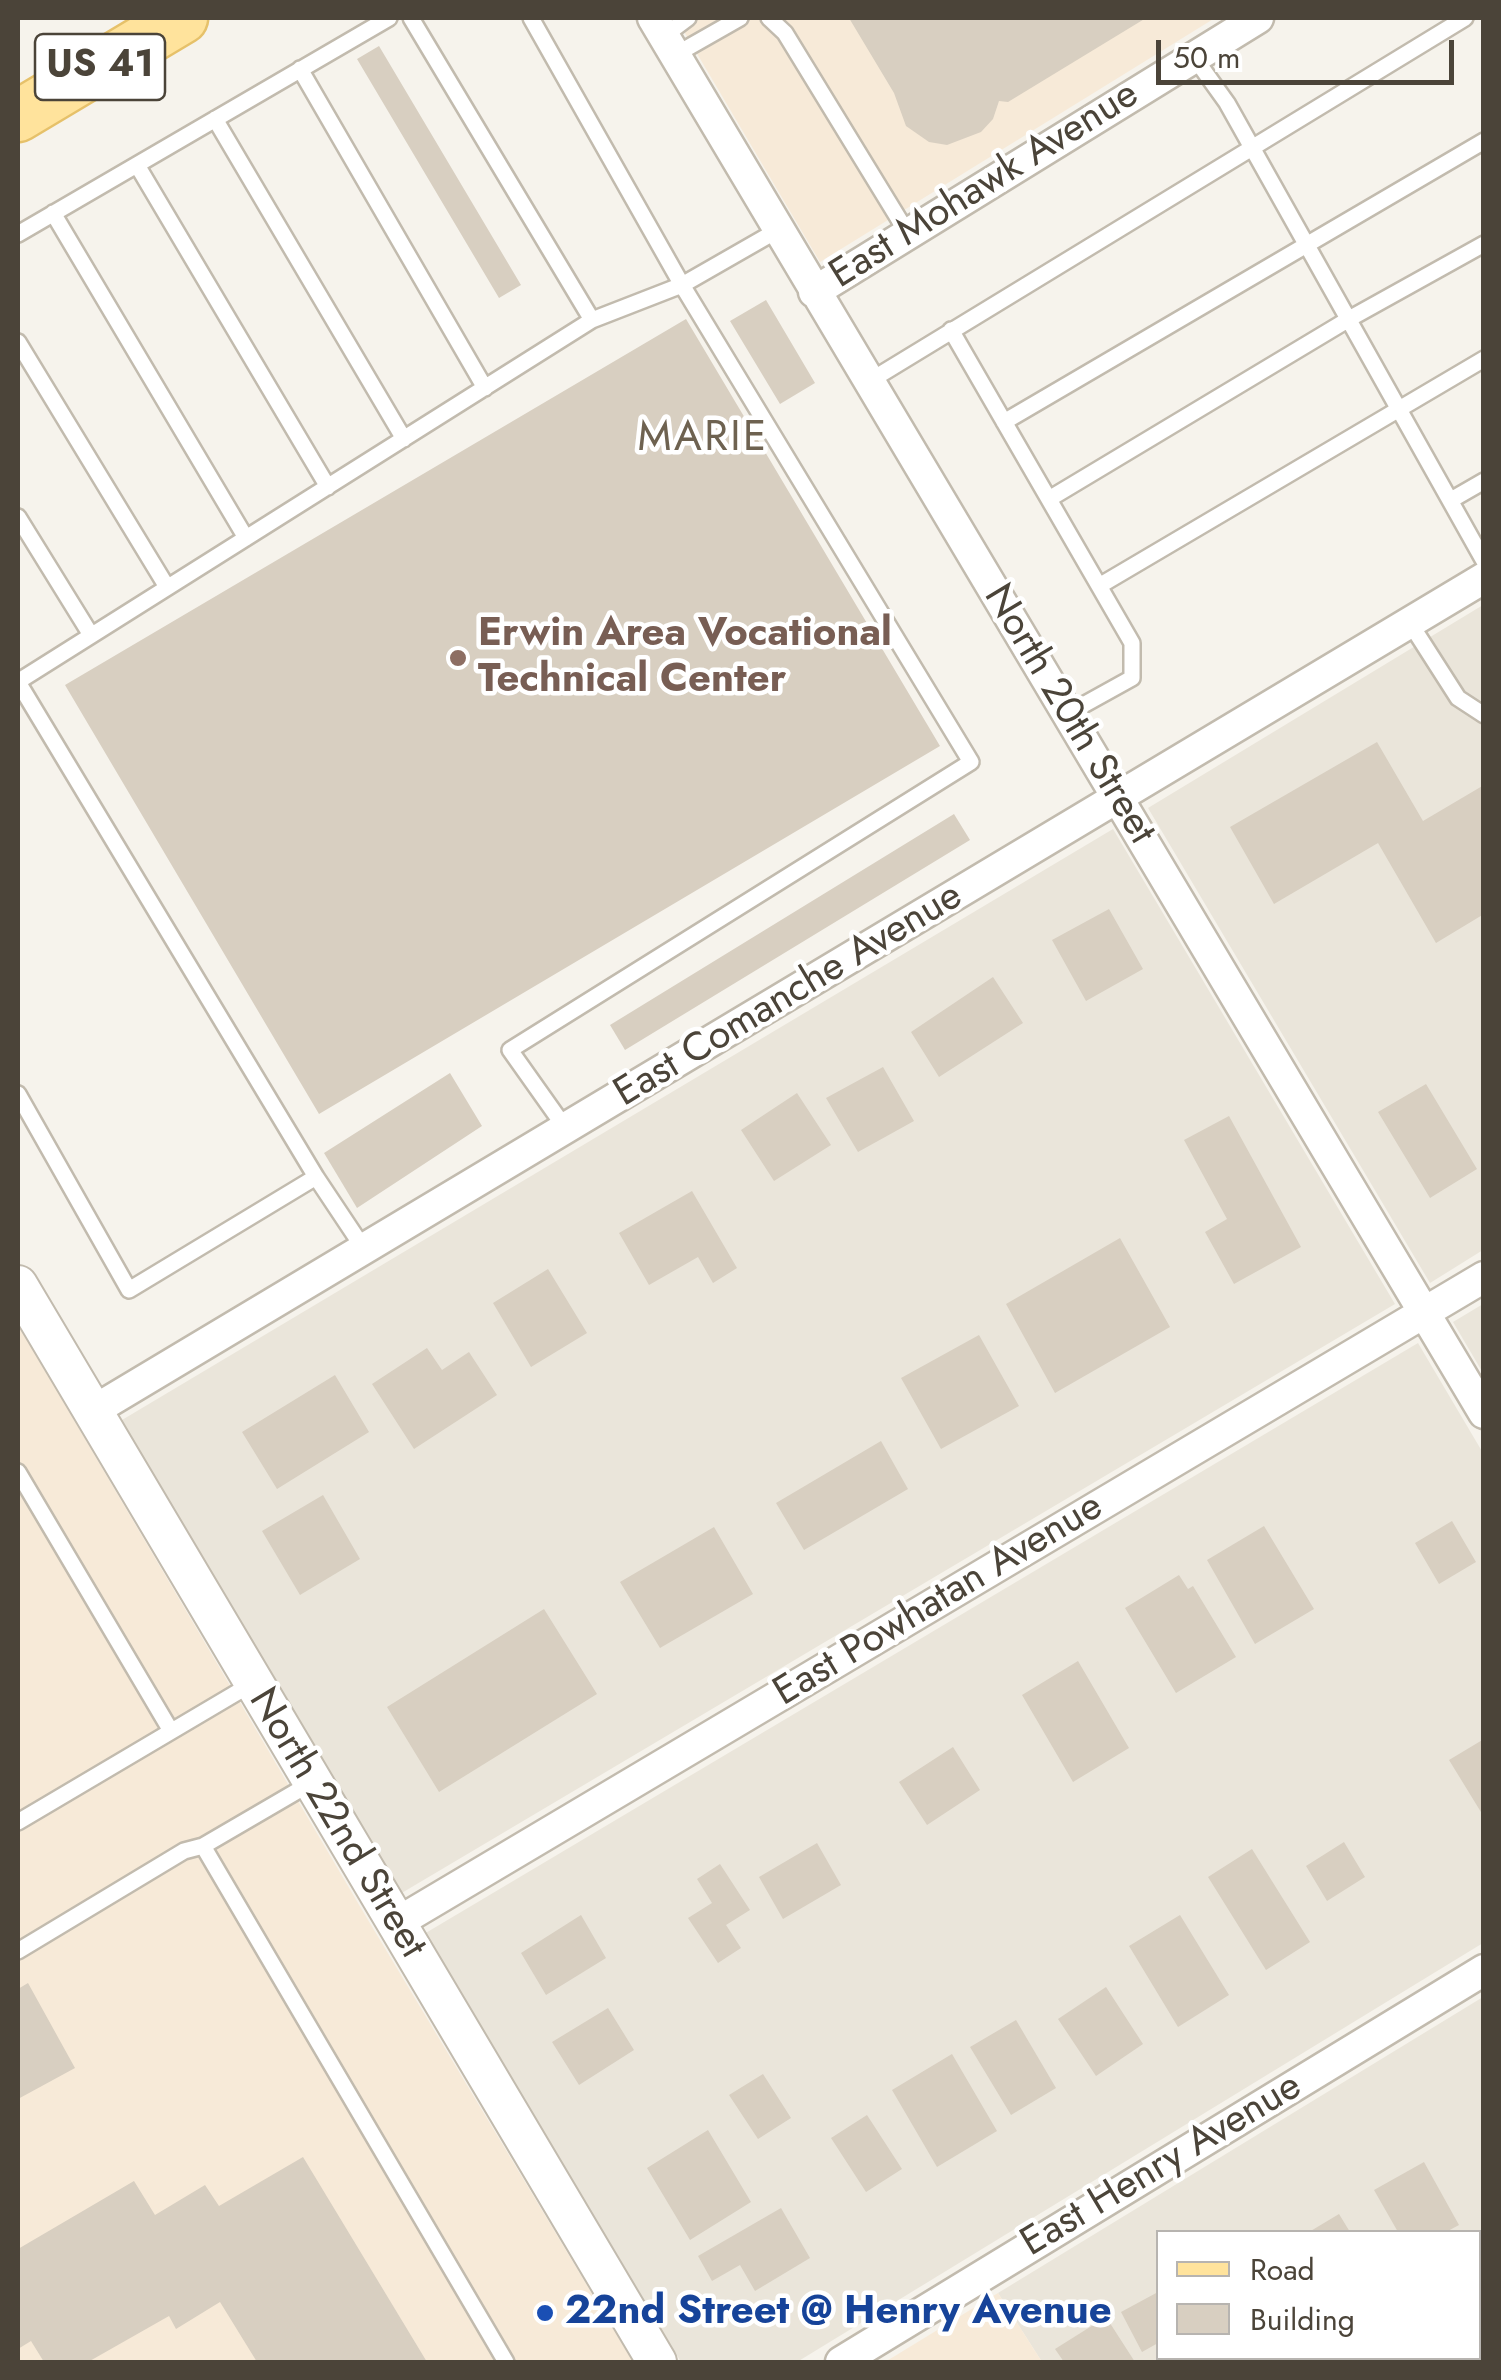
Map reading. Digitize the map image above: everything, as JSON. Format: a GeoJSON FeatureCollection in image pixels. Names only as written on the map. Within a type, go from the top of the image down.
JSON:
{"type":"FeatureCollection","features":[{"type":"Feature","properties":{"kind":"main road","name":"US 41"},"geometry":{"type":"LineString","coordinates":[[18,116],[182,18]]}},
{"type":"Feature","properties":{"kind":"street","name":"East Mohawk Avenue"},"geometry":{"type":"LineString","coordinates":[[814,292],[1258,18]]}},
{"type":"Feature","properties":{"kind":"street","name":"North 20th Street"},"geometry":{"type":"LineString","coordinates":[[670,31],[814,292],[1484,1413]]}},
{"type":"Feature","properties":{"kind":"street","name":"East Comanche Avenue"},"geometry":{"type":"LineString","coordinates":[[92,1411],[1484,578]]}},
{"type":"Feature","properties":{"kind":"street","name":"East Powhatan Avenue"},"geometry":{"type":"LineString","coordinates":[[395,1924],[1484,1276]]}},
{"type":"Feature","properties":{"kind":"street","name":"North 22nd Street"},"geometry":{"type":"LineString","coordinates":[[18,1285],[657,2362]]}},
{"type":"Feature","properties":{"kind":"street","name":"East Henry Avenue"},"geometry":{"type":"LineString","coordinates":[[841,2362],[1484,1970]]}},
{"type":"Feature","properties":{"kind":"lane"},"geometry":{"type":"LineString","coordinates":[[18,234],[388,18]]}},
{"type":"Feature","properties":{"kind":"lane"},"geometry":{"type":"LineString","coordinates":[[411,18],[592,320]]}},
{"type":"Feature","properties":{"kind":"lane"},"geometry":{"type":"LineString","coordinates":[[531,18],[682,284],[971,762],[510,1050],[566,1129]]}},
{"type":"Feature","properties":{"kind":"lane"},"geometry":{"type":"LineString","coordinates":[[670,31],[740,18]]}},
{"type":"Feature","properties":{"kind":"lane"},"geometry":{"type":"LineString","coordinates":[[769,18],[785,33],[908,234]]}},
{"type":"Feature","properties":{"kind":"lane"},"geometry":{"type":"LineString","coordinates":[[868,382],[1465,18]]}},
{"type":"Feature","properties":{"kind":"lane"},"geometry":{"type":"LineString","coordinates":[[1194,57],[1251,148],[1484,561]]}},
{"type":"Feature","properties":{"kind":"lane"},"geometry":{"type":"LineString","coordinates":[[300,69],[486,388]]}},
{"type":"Feature","properties":{"kind":"lane"},"geometry":{"type":"LineString","coordinates":[[215,119],[404,439]]}},
{"type":"Feature","properties":{"kind":"lane"},"geometry":{"type":"LineString","coordinates":[[1004,422],[1484,142]]}},
{"type":"Feature","properties":{"kind":"lane"},"geometry":{"type":"LineString","coordinates":[[136,165],[328,487]]}},
{"type":"Feature","properties":{"kind":"lane"},"geometry":{"type":"LineString","coordinates":[[53,214],[246,538]]}},
{"type":"Feature","properties":{"kind":"lane"},"geometry":{"type":"LineString","coordinates":[[364,1250],[316,1177],[18,681],[592,320],[682,284],[778,230]]}},
{"type":"Feature","properties":{"kind":"lane"},"geometry":{"type":"LineString","coordinates":[[1049,499],[1349,319],[1484,244]]}},
{"type":"Feature","properties":{"kind":"lane"},"geometry":{"type":"LineString","coordinates":[[951,330],[1132,643],[1132,678],[1067,714]]}},
{"type":"Feature","properties":{"kind":"lane"},"geometry":{"type":"LineString","coordinates":[[18,342],[167,587]]}},
{"type":"Feature","properties":{"kind":"lane"},"geometry":{"type":"LineString","coordinates":[[1099,586],[1484,359]]}},
{"type":"Feature","properties":{"kind":"lane"},"geometry":{"type":"LineString","coordinates":[[1451,500],[1484,481]]}},
{"type":"Feature","properties":{"kind":"lane"},"geometry":{"type":"LineString","coordinates":[[18,517],[91,635]]}},
{"type":"Feature","properties":{"kind":"lane"},"geometry":{"type":"LineString","coordinates":[[1410,622],[1458,698],[1484,715]]}},
{"type":"Feature","properties":{"kind":"lane"},"geometry":{"type":"LineString","coordinates":[[18,1094],[128,1290],[316,1177]]}},
{"type":"Feature","properties":{"kind":"lane"},"geometry":{"type":"LineString","coordinates":[[18,1472],[171,1731]]}},
{"type":"Feature","properties":{"kind":"lane"},"geometry":{"type":"LineString","coordinates":[[18,1822],[252,1683]]}},
{"type":"Feature","properties":{"kind":"lane"},"geometry":{"type":"LineString","coordinates":[[18,1951],[184,1850],[204,1846],[311,1783]]}},
{"type":"Feature","properties":{"kind":"lane"},"geometry":{"type":"LineString","coordinates":[[204,1846],[506,2362]]}},
{"type":"Feature","properties":{"kind":"shaded area"},"geometry":{"type":"Polygon","coordinates":[[[676,18],[1215,18],[820,262],[676,18]]]}},
{"type":"Feature","properties":{"kind":"shaded area"},"geometry":{"type":"Polygon","coordinates":[[[1483,605],[1483,1250],[1430,1283],[1148,808],[1483,605]]]}},
{"type":"Feature","properties":{"kind":"shaded area"},"geometry":{"type":"Polygon","coordinates":[[[1113,829],[1395,1304],[400,1894],[122,1420],[1113,829]]]}},
{"type":"Feature","properties":{"kind":"shaded area"},"geometry":{"type":"Polygon","coordinates":[[[1483,1304],[1483,1373],[1453,1322],[1483,1304]]]}},
{"type":"Feature","properties":{"kind":"shaded area"},"geometry":{"type":"Polygon","coordinates":[[[18,1325],[365,1915],[633,2362],[18,2362],[18,1325]]]}},
{"type":"Feature","properties":{"kind":"shaded area"},"geometry":{"type":"Polygon","coordinates":[[[1418,1343],[1483,1453],[1483,1943],[797,2362],[681,2362],[424,1934],[1418,1343]]]}},
{"type":"Feature","properties":{"kind":"shaded area"},"geometry":{"type":"Polygon","coordinates":[[[1483,1997],[1483,2362],[1042,2362],[998,2293],[1483,1997]]]}},
{"type":"Feature","properties":{"kind":"shaded area"},"geometry":{"type":"Polygon","coordinates":[[[998,2293],[1042,2362],[885,2362],[998,2293]]]}},
{"type":"Feature","properties":{"kind":"building"},"geometry":{"type":"Polygon","coordinates":[[[849,18],[1146,18],[1008,102],[999,101],[993,119],[981,132],[947,145],[929,142],[906,126],[894,93],[849,18]]]}},
{"type":"Feature","properties":{"kind":"building"},"geometry":{"type":"Polygon","coordinates":[[[379,46],[521,285],[499,298],[357,59],[379,46]]]}},
{"type":"Feature","properties":{"kind":"building"},"geometry":{"type":"Polygon","coordinates":[[[766,300],[815,383],[780,404],[730,321],[766,300]]]}},
{"type":"Feature","properties":{"kind":"building"},"geometry":{"type":"Polygon","coordinates":[[[686,319],[940,746],[319,1114],[65,685],[686,319]]]}},
{"type":"Feature","properties":{"kind":"building"},"geometry":{"type":"Polygon","coordinates":[[[1377,742],[1423,821],[1484,785],[1484,914],[1436,943],[1378,843],[1274,904],[1230,827],[1377,742]]]}},
{"type":"Feature","properties":{"kind":"building"},"geometry":{"type":"Polygon","coordinates":[[[954,814],[970,840],[625,1050],[610,1025],[954,814]]]}},
{"type":"Feature","properties":{"kind":"building"},"geometry":{"type":"Polygon","coordinates":[[[1109,909],[1143,969],[1086,1001],[1052,940],[1109,909]]]}},
{"type":"Feature","properties":{"kind":"building"},"geometry":{"type":"Polygon","coordinates":[[[993,977],[1023,1023],[939,1077],[911,1032],[993,977]]]}},
{"type":"Feature","properties":{"kind":"building"},"geometry":{"type":"Polygon","coordinates":[[[883,1067],[914,1121],[858,1152],[826,1098],[883,1067]]]}},
{"type":"Feature","properties":{"kind":"building"},"geometry":{"type":"Polygon","coordinates":[[[450,1073],[482,1126],[357,1208],[324,1153],[450,1073]]]}},
{"type":"Feature","properties":{"kind":"building"},"geometry":{"type":"Polygon","coordinates":[[[1426,1084],[1477,1169],[1430,1198],[1378,1112],[1426,1084]]]}},
{"type":"Feature","properties":{"kind":"building"},"geometry":{"type":"Polygon","coordinates":[[[797,1093],[831,1145],[774,1181],[741,1130],[797,1093]]]}},
{"type":"Feature","properties":{"kind":"building"},"geometry":{"type":"Polygon","coordinates":[[[1229,1116],[1301,1247],[1234,1284],[1205,1232],[1227,1219],[1184,1140],[1229,1116]]]}},
{"type":"Feature","properties":{"kind":"building"},"geometry":{"type":"Polygon","coordinates":[[[692,1191],[737,1268],[713,1283],[698,1257],[649,1285],[619,1233],[692,1191]]]}},
{"type":"Feature","properties":{"kind":"building"},"geometry":{"type":"Polygon","coordinates":[[[1120,1238],[1170,1327],[1055,1393],[1006,1304],[1120,1238]]]}},
{"type":"Feature","properties":{"kind":"building"},"geometry":{"type":"Polygon","coordinates":[[[548,1269],[587,1333],[531,1367],[493,1303],[548,1269]]]}},
{"type":"Feature","properties":{"kind":"building"},"geometry":{"type":"Polygon","coordinates":[[[979,1335],[1019,1406],[941,1449],[901,1378],[979,1335]]]}},
{"type":"Feature","properties":{"kind":"building"},"geometry":{"type":"Polygon","coordinates":[[[427,1348],[442,1370],[469,1352],[497,1395],[414,1449],[372,1384],[427,1348]]]}},
{"type":"Feature","properties":{"kind":"building"},"geometry":{"type":"Polygon","coordinates":[[[335,1375],[369,1432],[277,1489],[242,1432],[335,1375]]]}},
{"type":"Feature","properties":{"kind":"building"},"geometry":{"type":"Polygon","coordinates":[[[881,1441],[908,1489],[804,1550],[776,1503],[881,1441]]]}},
{"type":"Feature","properties":{"kind":"building"},"geometry":{"type":"Polygon","coordinates":[[[323,1495],[360,1559],[300,1595],[262,1531],[323,1495]]]}},
{"type":"Feature","properties":{"kind":"building"},"geometry":{"type":"Polygon","coordinates":[[[1452,1521],[1476,1562],[1439,1584],[1415,1543],[1452,1521]]]}},
{"type":"Feature","properties":{"kind":"building"},"geometry":{"type":"Polygon","coordinates":[[[1264,1526],[1314,1609],[1255,1644],[1207,1560],[1264,1526]]]}},
{"type":"Feature","properties":{"kind":"building"},"geometry":{"type":"Polygon","coordinates":[[[714,1527],[753,1594],[660,1648],[620,1582],[714,1527]]]}},
{"type":"Feature","properties":{"kind":"building"},"geometry":{"type":"Polygon","coordinates":[[[1179,1575],[1188,1589],[1193,1586],[1236,1657],[1176,1693],[1125,1608],[1179,1575]]]}},
{"type":"Feature","properties":{"kind":"building"},"geometry":{"type":"Polygon","coordinates":[[[544,1609],[597,1694],[439,1792],[387,1707],[544,1609]]]}},
{"type":"Feature","properties":{"kind":"building"},"geometry":{"type":"Polygon","coordinates":[[[1078,1661],[1129,1748],[1073,1782],[1022,1695],[1078,1661]]]}},
{"type":"Feature","properties":{"kind":"building"},"geometry":{"type":"Polygon","coordinates":[[[1484,1739],[1484,1817],[1449,1760],[1484,1739]]]}},
{"type":"Feature","properties":{"kind":"building"},"geometry":{"type":"Polygon","coordinates":[[[953,1747],[980,1790],[927,1825],[899,1782],[953,1747]]]}},
{"type":"Feature","properties":{"kind":"building"},"geometry":{"type":"Polygon","coordinates":[[[1344,1842],[1365,1877],[1327,1901],[1306,1866],[1344,1842]]]}},
{"type":"Feature","properties":{"kind":"building"},"geometry":{"type":"Polygon","coordinates":[[[817,1843],[841,1885],[783,1919],[759,1877],[817,1843]]]}},
{"type":"Feature","properties":{"kind":"building"},"geometry":{"type":"Polygon","coordinates":[[[1252,1849],[1310,1942],[1266,1970],[1208,1877],[1252,1849]]]}},
{"type":"Feature","properties":{"kind":"building"},"geometry":{"type":"Polygon","coordinates":[[[720,1864],[750,1910],[726,1925],[741,1948],[718,1963],[688,1918],[712,1903],[697,1879],[720,1864]]]}},
{"type":"Feature","properties":{"kind":"building"},"geometry":{"type":"Polygon","coordinates":[[[581,1915],[606,1958],[546,1995],[521,1953],[581,1915]]]}},
{"type":"Feature","properties":{"kind":"building"},"geometry":{"type":"Polygon","coordinates":[[[1180,1915],[1229,1995],[1178,2027],[1129,1946],[1180,1915]]]}},
{"type":"Feature","properties":{"kind":"building"},"geometry":{"type":"Polygon","coordinates":[[[28,1983],[75,2068],[18,2099],[18,1989],[28,1983]]]}},
{"type":"Feature","properties":{"kind":"building"},"geometry":{"type":"Polygon","coordinates":[[[1106,1987],[1143,2044],[1096,2076],[1058,2019],[1106,1987]]]}},
{"type":"Feature","properties":{"kind":"building"},"geometry":{"type":"Polygon","coordinates":[[[608,2008],[634,2050],[579,2085],[552,2042],[608,2008]]]}},
{"type":"Feature","properties":{"kind":"building"},"geometry":{"type":"Polygon","coordinates":[[[1016,2020],[1056,2088],[1011,2115],[970,2047],[1016,2020]]]}},
{"type":"Feature","properties":{"kind":"building"},"geometry":{"type":"Polygon","coordinates":[[[952,2054],[997,2131],[937,2167],[892,2090],[952,2054]]]}},
{"type":"Feature","properties":{"kind":"building"},"geometry":{"type":"Polygon","coordinates":[[[763,2074],[791,2118],[758,2139],[729,2095],[763,2074]]]}},
{"type":"Feature","properties":{"kind":"building"},"geometry":{"type":"Polygon","coordinates":[[[867,2115],[902,2169],[866,2192],[831,2138],[867,2115]]]}},
{"type":"Feature","properties":{"kind":"building"},"geometry":{"type":"Polygon","coordinates":[[[708,2130],[751,2202],[690,2240],[647,2168],[708,2130]]]}},
{"type":"Feature","properties":{"kind":"building"},"geometry":{"type":"Polygon","coordinates":[[[303,2157],[427,2362],[257,2362],[220,2302],[176,2329],[169,2316],[88,2362],[44,2362],[31,2341],[18,2349],[18,2249],[134,2181],[155,2215],[205,2185],[219,2206],[303,2157]]]}},
{"type":"Feature","properties":{"kind":"building"},"geometry":{"type":"Polygon","coordinates":[[[1424,2162],[1459,2225],[1450,2230],[1397,2230],[1374,2190],[1424,2162]]]}},
{"type":"Feature","properties":{"kind":"building"},"geometry":{"type":"Polygon","coordinates":[[[781,2208],[810,2258],[755,2291],[740,2265],[712,2281],[698,2256],[781,2208]]]}},
{"type":"Feature","properties":{"kind":"building"},"geometry":{"type":"Polygon","coordinates":[[[1339,2214],[1349,2230],[1312,2230],[1339,2214]]]}},
{"type":"Feature","properties":{"kind":"building"},"geometry":{"type":"Polygon","coordinates":[[[1156,2293],[1156,2344],[1142,2352],[1121,2312],[1156,2293]]]}},
{"type":"Feature","properties":{"kind":"building"},"geometry":{"type":"Polygon","coordinates":[[[1106,2317],[1135,2362],[1064,2362],[1055,2349],[1106,2317]]]}},
{"type":"Feature","properties":{"kind":"place","name":"Erwin Area Vocational Technical Center"},"geometry":{"type":"Point","coordinates":[458,658]}},
{"type":"Feature","properties":{"kind":"place","name":"22nd Street @ Henry Avenue"},"geometry":{"type":"Point","coordinates":[545,2313]}},
{"type":"Feature","properties":{"kind":"district","name":"MARIE"},"geometry":{"type":"Point","coordinates":[703,440]}}]}
